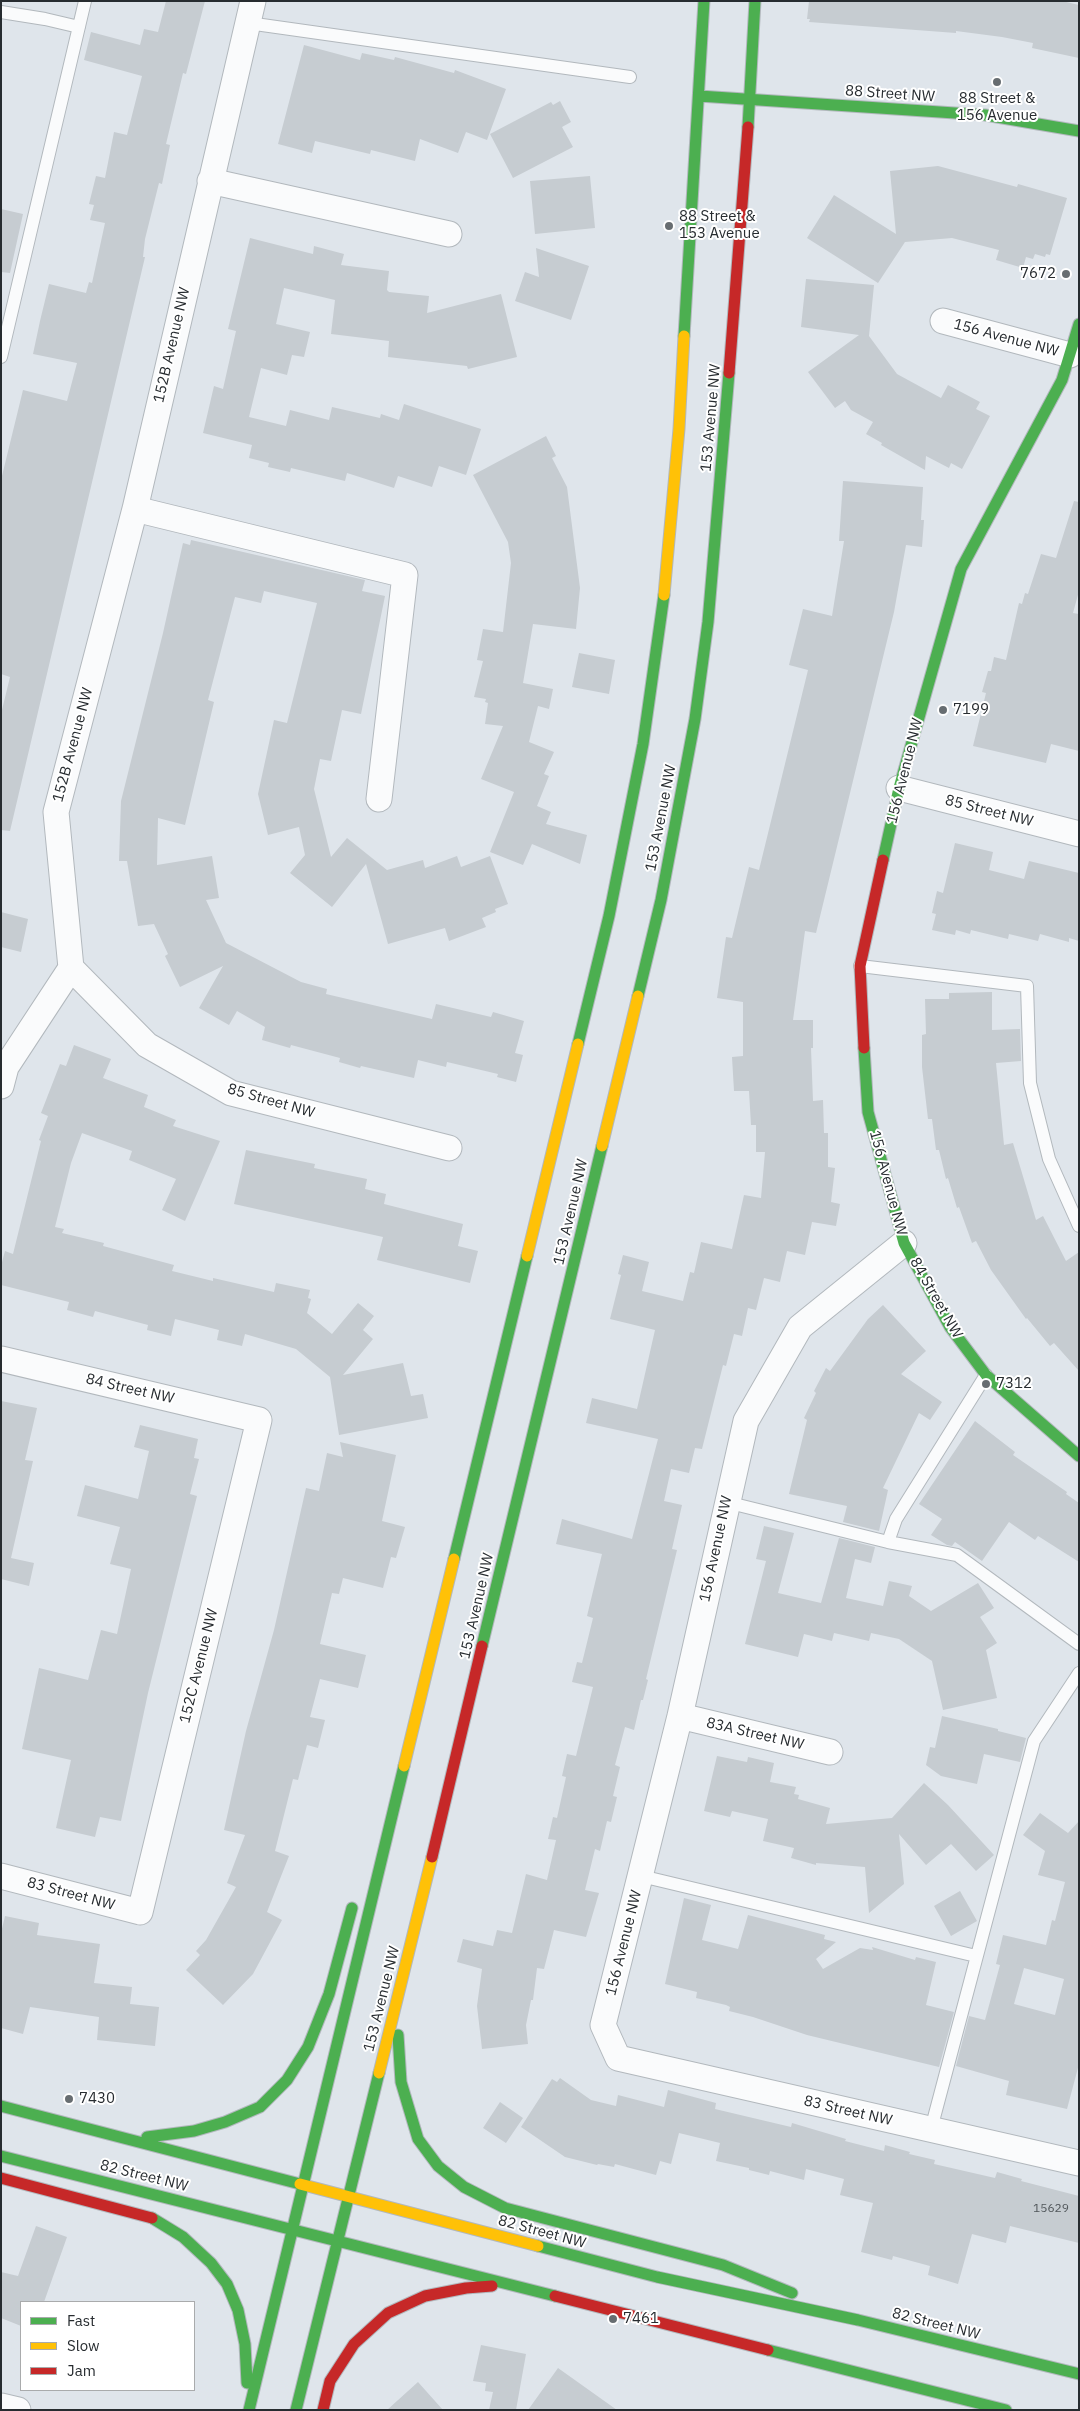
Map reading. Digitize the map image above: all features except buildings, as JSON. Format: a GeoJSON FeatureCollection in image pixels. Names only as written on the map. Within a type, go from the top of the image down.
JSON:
{"type":"FeatureCollection","features":[{"type":"Feature","properties":{"kind":"main road","name":"153 Avenue NW"},"geometry":{"type":"LineString","coordinates":[[249,2410],[607,926],[643,744],[664,601],[678,438],[704,1]]}},
{"type":"Feature","properties":{"kind":"main road","name":"153 Avenue NW"},"geometry":{"type":"LineString","coordinates":[[296,2410],[402,1980],[661,900],[679,810],[708,622],[750,100],[755,1]]}},
{"type":"Feature","properties":{"kind":"main road","name":"88 Street NW"},"geometry":{"type":"LineString","coordinates":[[699,96],[984,115],[1079,131]]}},
{"type":"Feature","properties":{"kind":"main road","name":"156 Avenue NW"},"geometry":{"type":"LineString","coordinates":[[904,1243],[868,1112],[860,966],[899,788],[961,569],[1062,380],[1079,324]]}},
{"type":"Feature","properties":{"kind":"main road","name":"84 Street NW"},"geometry":{"type":"LineString","coordinates":[[904,1243],[950,1327],[986,1375],[1079,1456]]}},
{"type":"Feature","properties":{"kind":"main road"},"geometry":{"type":"LineString","coordinates":[[393,1759],[424,1688]]}},
{"type":"Feature","properties":{"kind":"main road"},"geometry":{"type":"LineString","coordinates":[[130,2139],[194,2131],[226,2122],[260,2107],[287,2080],[308,2047],[329,1994],[354,1900]]}},
{"type":"Feature","properties":{"kind":"main road"},"geometry":{"type":"LineString","coordinates":[[402,1980],[397,2042],[401,2082],[418,2139],[438,2166],[464,2187],[504,2208],[724,2265],[858,2320]]}},
{"type":"Feature","properties":{"kind":"main road","name":"82 Street NW"},"geometry":{"type":"LineString","coordinates":[[1,2106],[657,2277],[858,2320],[1079,2374]]}},
{"type":"Feature","properties":{"kind":"main road","name":"82 Street NW"},"geometry":{"type":"LineString","coordinates":[[1,2156],[1006,2410]]}},
{"type":"Feature","properties":{"kind":"main road"},"geometry":{"type":"LineString","coordinates":[[1,2178],[148,2216],[184,2237],[211,2263],[226,2284],[238,2310],[245,2344],[247,2380],[245,2410]]}},
{"type":"Feature","properties":{"kind":"main road"},"geometry":{"type":"LineString","coordinates":[[323,2410],[330,2381],[354,2344],[388,2313],[426,2296],[466,2288],[512,2285]]}},
{"type":"Feature","properties":{"kind":"street","name":"152B Avenue NW"},"geometry":{"type":"LineString","coordinates":[[71,968],[56,812],[135,509],[250,12]]}},
{"type":"Feature","properties":{"kind":"street"},"geometry":{"type":"LineString","coordinates":[[210,181],[449,234]]}},
{"type":"Feature","properties":{"kind":"street","name":"156 Avenue NW"},"geometry":{"type":"LineString","coordinates":[[943,321],[1070,355]]}},
{"type":"Feature","properties":{"kind":"street"},"geometry":{"type":"LineString","coordinates":[[135,509],[406,575],[379,799]]}},
{"type":"Feature","properties":{"kind":"street","name":"85 Street NW"},"geometry":{"type":"LineString","coordinates":[[899,788],[1079,834]]}},
{"type":"Feature","properties":{"kind":"street"},"geometry":{"type":"LineString","coordinates":[[1,1086],[6,1068],[71,968]]}},
{"type":"Feature","properties":{"kind":"street","name":"85 Street NW"},"geometry":{"type":"LineString","coordinates":[[71,968],[147,1045],[231,1093],[450,1148]]}},
{"type":"Feature","properties":{"kind":"street","name":"156 Avenue NW"},"geometry":{"type":"LineString","coordinates":[[618,2058],[603,2024],[680,1716],[726,1502],[746,1421],[800,1328],[904,1243]]}},
{"type":"Feature","properties":{"kind":"street","name":"84 Street NW"},"geometry":{"type":"LineString","coordinates":[[1,1359],[259,1420]]}},
{"type":"Feature","properties":{"kind":"street","name":"152C Avenue NW"},"geometry":{"type":"LineString","coordinates":[[140,1912],[259,1420]]}},
{"type":"Feature","properties":{"kind":"street","name":"83A Street NW"},"geometry":{"type":"LineString","coordinates":[[680,1716],[830,1752]]}},
{"type":"Feature","properties":{"kind":"street","name":"83 Street NW"},"geometry":{"type":"LineString","coordinates":[[1,1876],[140,1912]]}},
{"type":"Feature","properties":{"kind":"street","name":"83 Street NW"},"geometry":{"type":"LineString","coordinates":[[618,2058],[1079,2163]]}},
{"type":"Feature","properties":{"kind":"street"},"geometry":{"type":"LineString","coordinates":[[1,2406],[18,2410]]}},
{"type":"Feature","properties":{"kind":"lane"},"geometry":{"type":"LineString","coordinates":[[1,357],[85,1]]}},
{"type":"Feature","properties":{"kind":"lane"},"geometry":{"type":"LineString","coordinates":[[1,12],[45,18],[78,27]]}},
{"type":"Feature","properties":{"kind":"lane"},"geometry":{"type":"LineString","coordinates":[[250,12],[630,77]]}},
{"type":"Feature","properties":{"kind":"lane"},"geometry":{"type":"LineString","coordinates":[[860,966],[1028,986],[1030,1083],[1050,1159],[1079,1226]]}},
{"type":"Feature","properties":{"kind":"lane"},"geometry":{"type":"LineString","coordinates":[[888,1542],[896,1519],[986,1375]]}},
{"type":"Feature","properties":{"kind":"lane"},"geometry":{"type":"LineString","coordinates":[[726,1502],[888,1542],[957,1555],[1079,1644]]}},
{"type":"Feature","properties":{"kind":"lane"},"geometry":{"type":"LineString","coordinates":[[931,2130],[1034,1742],[1079,1673]]}},
{"type":"Feature","properties":{"kind":"lane"},"geometry":{"type":"LineString","coordinates":[[640,1876],[976,1956]]}},
{"type":"Feature","properties":{"kind":"traffic: fast"},"geometry":{"type":"LineString","coordinates":[[684,336],[704,1]]}},
{"type":"Feature","properties":{"kind":"traffic: fast"},"geometry":{"type":"LineString","coordinates":[[748,127],[755,1]]}},
{"type":"Feature","properties":{"kind":"traffic: fast"},"geometry":{"type":"LineString","coordinates":[[699,96],[985,115],[1079,131]]}},
{"type":"Feature","properties":{"kind":"traffic: fast"},"geometry":{"type":"LineString","coordinates":[[883,860],[899,788],[961,569],[1062,380],[1079,324]]}},
{"type":"Feature","properties":{"kind":"traffic: fast"},"geometry":{"type":"LineString","coordinates":[[638,996],[661,900],[695,719],[708,622],[729,373]]}},
{"type":"Feature","properties":{"kind":"traffic: fast"},"geometry":{"type":"LineString","coordinates":[[578,1044],[609,916],[643,744],[664,595]]}},
{"type":"Feature","properties":{"kind":"traffic: fast"},"geometry":{"type":"LineString","coordinates":[[864,1048],[868,1112],[904,1243],[950,1327],[986,1375],[1079,1456]]}},
{"type":"Feature","properties":{"kind":"traffic: fast"},"geometry":{"type":"LineString","coordinates":[[482,1646],[602,1146]]}},
{"type":"Feature","properties":{"kind":"traffic: fast"},"geometry":{"type":"LineString","coordinates":[[454,1559],[527,1256]]}},
{"type":"Feature","properties":{"kind":"traffic: fast"},"geometry":{"type":"LineString","coordinates":[[249,2410],[404,1766]]}},
{"type":"Feature","properties":{"kind":"traffic: fast"},"geometry":{"type":"LineString","coordinates":[[147,2137],[194,2131],[225,2122],[260,2107],[287,2080],[308,2047],[329,1994],[352,1908]]}},
{"type":"Feature","properties":{"kind":"traffic: fast"},"geometry":{"type":"LineString","coordinates":[[398,2035],[401,2082],[418,2139],[438,2166],[464,2187],[505,2208],[723,2265],[792,2293]]}},
{"type":"Feature","properties":{"kind":"traffic: fast"},"geometry":{"type":"LineString","coordinates":[[296,2410],[379,2073]]}},
{"type":"Feature","properties":{"kind":"traffic: fast"},"geometry":{"type":"LineString","coordinates":[[1,2106],[300,2184]]}},
{"type":"Feature","properties":{"kind":"traffic: fast"},"geometry":{"type":"LineString","coordinates":[[1,2156],[555,2296]]}},
{"type":"Feature","properties":{"kind":"traffic: fast"},"geometry":{"type":"LineString","coordinates":[[152,2218],[183,2237],[211,2263],[227,2284],[238,2310],[245,2344],[247,2383]]}},
{"type":"Feature","properties":{"kind":"traffic: fast"},"geometry":{"type":"LineString","coordinates":[[538,2246],[657,2277],[858,2320],[1079,2374]]}},
{"type":"Feature","properties":{"kind":"traffic: fast"},"geometry":{"type":"LineString","coordinates":[[768,2350],[1006,2410]]}},
{"type":"Feature","properties":{"kind":"traffic: slow"},"geometry":{"type":"LineString","coordinates":[[664,595],[679,429],[684,336]]}},
{"type":"Feature","properties":{"kind":"traffic: slow"},"geometry":{"type":"LineString","coordinates":[[602,1146],[638,996]]}},
{"type":"Feature","properties":{"kind":"traffic: slow"},"geometry":{"type":"LineString","coordinates":[[527,1256],[578,1044]]}},
{"type":"Feature","properties":{"kind":"traffic: slow"},"geometry":{"type":"LineString","coordinates":[[404,1766],[454,1559]]}},
{"type":"Feature","properties":{"kind":"traffic: slow"},"geometry":{"type":"LineString","coordinates":[[379,2073],[432,1857]]}},
{"type":"Feature","properties":{"kind":"traffic: slow"},"geometry":{"type":"LineString","coordinates":[[300,2184],[538,2246]]}},
{"type":"Feature","properties":{"kind":"traffic: jam"},"geometry":{"type":"LineString","coordinates":[[729,373],[748,127]]}},
{"type":"Feature","properties":{"kind":"traffic: jam"},"geometry":{"type":"LineString","coordinates":[[864,1048],[860,966],[883,860]]}},
{"type":"Feature","properties":{"kind":"traffic: jam"},"geometry":{"type":"LineString","coordinates":[[432,1857],[482,1646]]}},
{"type":"Feature","properties":{"kind":"traffic: jam"},"geometry":{"type":"LineString","coordinates":[[1,2178],[152,2218]]}},
{"type":"Feature","properties":{"kind":"traffic: jam"},"geometry":{"type":"LineString","coordinates":[[323,2410],[330,2381],[354,2344],[388,2313],[425,2296],[466,2288],[492,2286]]}},
{"type":"Feature","properties":{"kind":"traffic: jam"},"geometry":{"type":"LineString","coordinates":[[555,2296],[768,2350]]}},
{"type":"Feature","properties":{"kind":"place","name":"88 Street & 156 Avenue"},"geometry":{"type":"Point","coordinates":[997,82]}},
{"type":"Feature","properties":{"kind":"place","name":"88 Street & 153 Avenue"},"geometry":{"type":"Point","coordinates":[669,226]}},
{"type":"Feature","properties":{"kind":"place","name":"7672"},"geometry":{"type":"Point","coordinates":[1066,274]}},
{"type":"Feature","properties":{"kind":"place","name":"7199"},"geometry":{"type":"Point","coordinates":[943,710]}},
{"type":"Feature","properties":{"kind":"place","name":"7312"},"geometry":{"type":"Point","coordinates":[986,1384]}},
{"type":"Feature","properties":{"kind":"place","name":"7430"},"geometry":{"type":"Point","coordinates":[69,2099]}},
{"type":"Feature","properties":{"kind":"place","name":"7461"},"geometry":{"type":"Point","coordinates":[613,2319]}}]}
